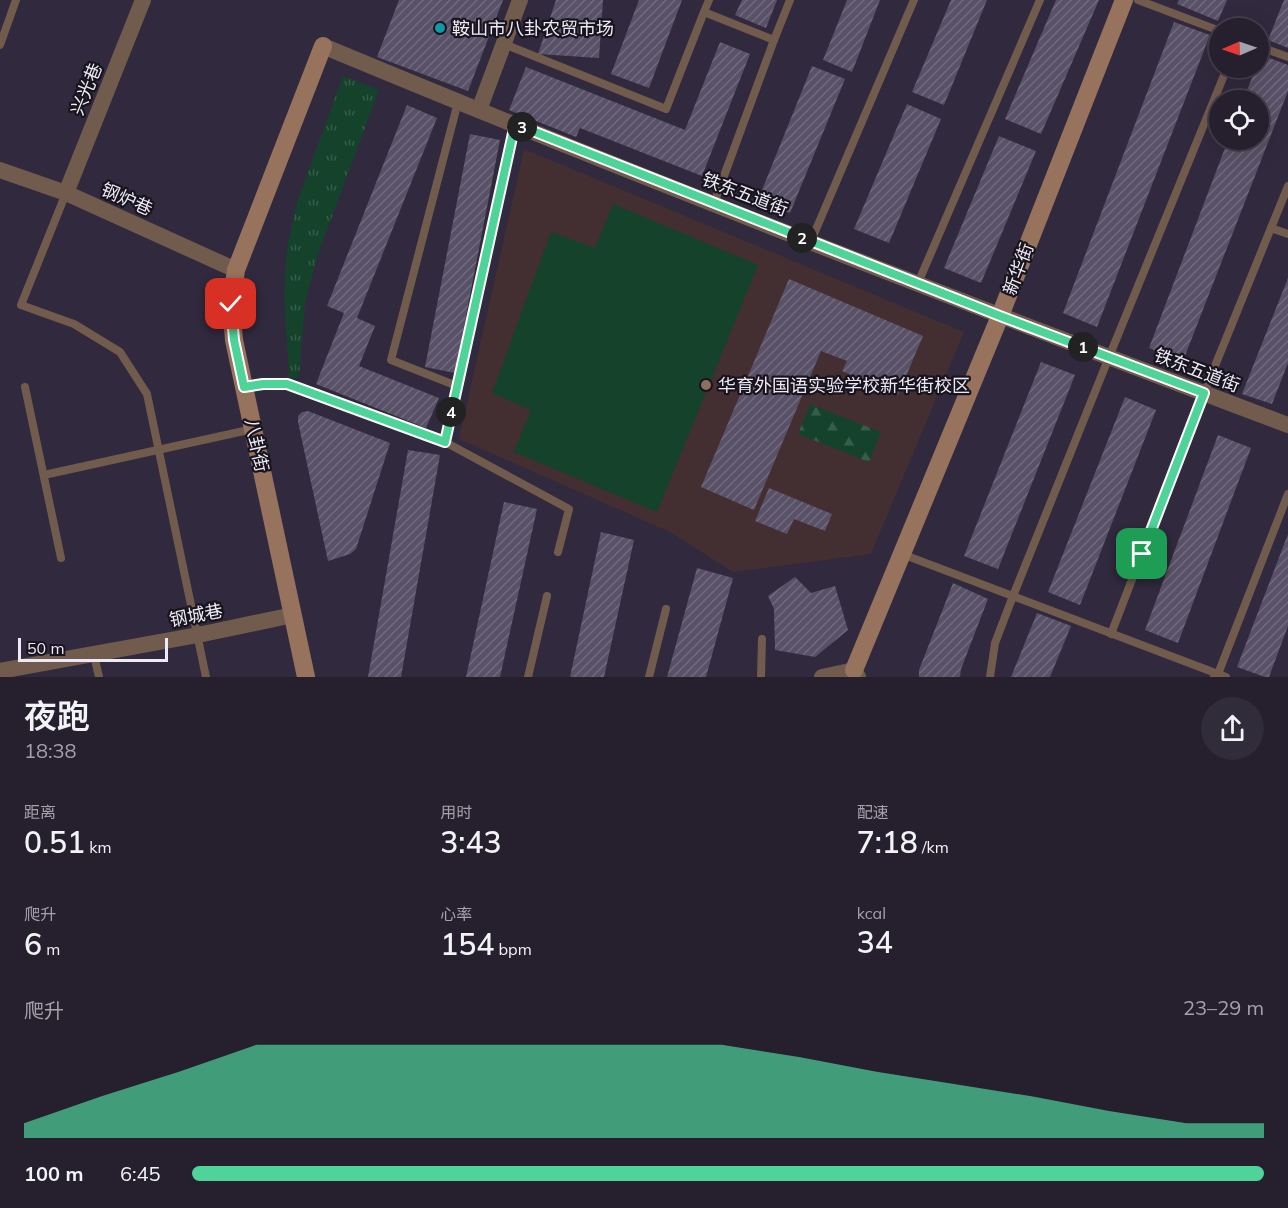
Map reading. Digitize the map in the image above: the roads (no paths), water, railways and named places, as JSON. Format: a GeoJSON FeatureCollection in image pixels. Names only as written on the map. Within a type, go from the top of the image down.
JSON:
{"type":"FeatureCollection","features":[{"type":"Feature","properties":{"kind":"street","name":"兴光巷"},"geometry":{"type":"LineString","coordinates":[[66,193],[143,0]]}},
{"type":"Feature","properties":{"kind":"street"},"geometry":{"type":"LineString","coordinates":[[479,110],[520,0]]}},
{"type":"Feature","properties":{"kind":"street","name":"新华街"},"geometry":{"type":"LineString","coordinates":[[856,674],[901,554],[1000,316],[1124,0]]}},
{"type":"Feature","properties":{"kind":"street","name":"铁东五道街"},"geometry":{"type":"LineString","coordinates":[[323,46],[458,102],[1000,316],[1288,425]]}},
{"type":"Feature","properties":{"kind":"street","name":"八卦街"},"geometry":{"type":"LineString","coordinates":[[306,677],[234,340],[231,304],[236,270],[323,46]]}},
{"type":"Feature","properties":{"kind":"street","name":"钢炉巷"},"geometry":{"type":"LineString","coordinates":[[0,170],[66,193],[236,270]]}},
{"type":"Feature","properties":{"kind":"street","name":"钢城巷"},"geometry":{"type":"LineString","coordinates":[[0,671],[94,655],[293,615]]}},
{"type":"Feature","properties":{"kind":"street"},"geometry":{"type":"LineString","coordinates":[[822,677],[856,674]]}},
{"type":"Feature","properties":{"kind":"lane"},"geometry":{"type":"LineString","coordinates":[[0,45],[16,0]]}},
{"type":"Feature","properties":{"kind":"lane"},"geometry":{"type":"LineString","coordinates":[[504,44],[666,109],[709,0]]}},
{"type":"Feature","properties":{"kind":"lane"},"geometry":{"type":"LineString","coordinates":[[714,203],[790,0]]}},
{"type":"Feature","properties":{"kind":"lane"},"geometry":{"type":"LineString","coordinates":[[811,241],[914,0]]}},
{"type":"Feature","properties":{"kind":"lane"},"geometry":{"type":"LineString","coordinates":[[918,283],[1040,0]]}},
{"type":"Feature","properties":{"kind":"lane"},"geometry":{"type":"LineString","coordinates":[[1137,0],[1209,27]]}},
{"type":"Feature","properties":{"kind":"lane"},"geometry":{"type":"LineString","coordinates":[[704,12],[774,40]]}},
{"type":"Feature","properties":{"kind":"lane"},"geometry":{"type":"LineString","coordinates":[[1269,50],[1288,57]]}},
{"type":"Feature","properties":{"kind":"lane"},"geometry":{"type":"LineString","coordinates":[[990,677],[995,643],[1012,597],[1223,78]]}},
{"type":"Feature","properties":{"kind":"lane"},"geometry":{"type":"LineString","coordinates":[[457,386],[391,360],[458,102]]}},
{"type":"Feature","properties":{"kind":"lane"},"geometry":{"type":"LineString","coordinates":[[445,442],[515,124]]}},
{"type":"Feature","properties":{"kind":"lane"},"geometry":{"type":"LineString","coordinates":[[1111,634],[1204,393],[1288,186]]}},
{"type":"Feature","properties":{"kind":"lane"},"geometry":{"type":"LineString","coordinates":[[66,193],[21,305],[74,324],[120,352],[147,394],[206,677]]}},
{"type":"Feature","properties":{"kind":"lane"},"geometry":{"type":"LineString","coordinates":[[1271,228],[1288,234]]}},
{"type":"Feature","properties":{"kind":"lane"},"geometry":{"type":"LineString","coordinates":[[244,387],[287,384],[445,442],[569,509],[558,552]]}},
{"type":"Feature","properties":{"kind":"lane"},"geometry":{"type":"LineString","coordinates":[[25,387],[61,558]]}},
{"type":"Feature","properties":{"kind":"lane"},"geometry":{"type":"LineString","coordinates":[[44,475],[253,429]]}},
{"type":"Feature","properties":{"kind":"lane"},"geometry":{"type":"LineString","coordinates":[[901,554],[1219,676],[1288,494]]}},
{"type":"Feature","properties":{"kind":"lane"},"geometry":{"type":"LineString","coordinates":[[528,677],[547,596]]}},
{"type":"Feature","properties":{"kind":"lane"},"geometry":{"type":"LineString","coordinates":[[649,677],[666,609]]}},
{"type":"Feature","properties":{"kind":"lane"},"geometry":{"type":"LineString","coordinates":[[761,677],[762,639]]}},
{"type":"Feature","properties":{"kind":"lane"},"geometry":{"type":"LineString","coordinates":[[94,655],[99,677]]}},
{"type":"Feature","properties":{"kind":"place","name":"鞍山市八卦农贸市场"},"geometry":{"type":"Point","coordinates":[440,28]}},
{"type":"Feature","properties":{"kind":"place","name":"华育外国语实验学校新华街校区"},"geometry":{"type":"Point","coordinates":[706,385]}}]}
